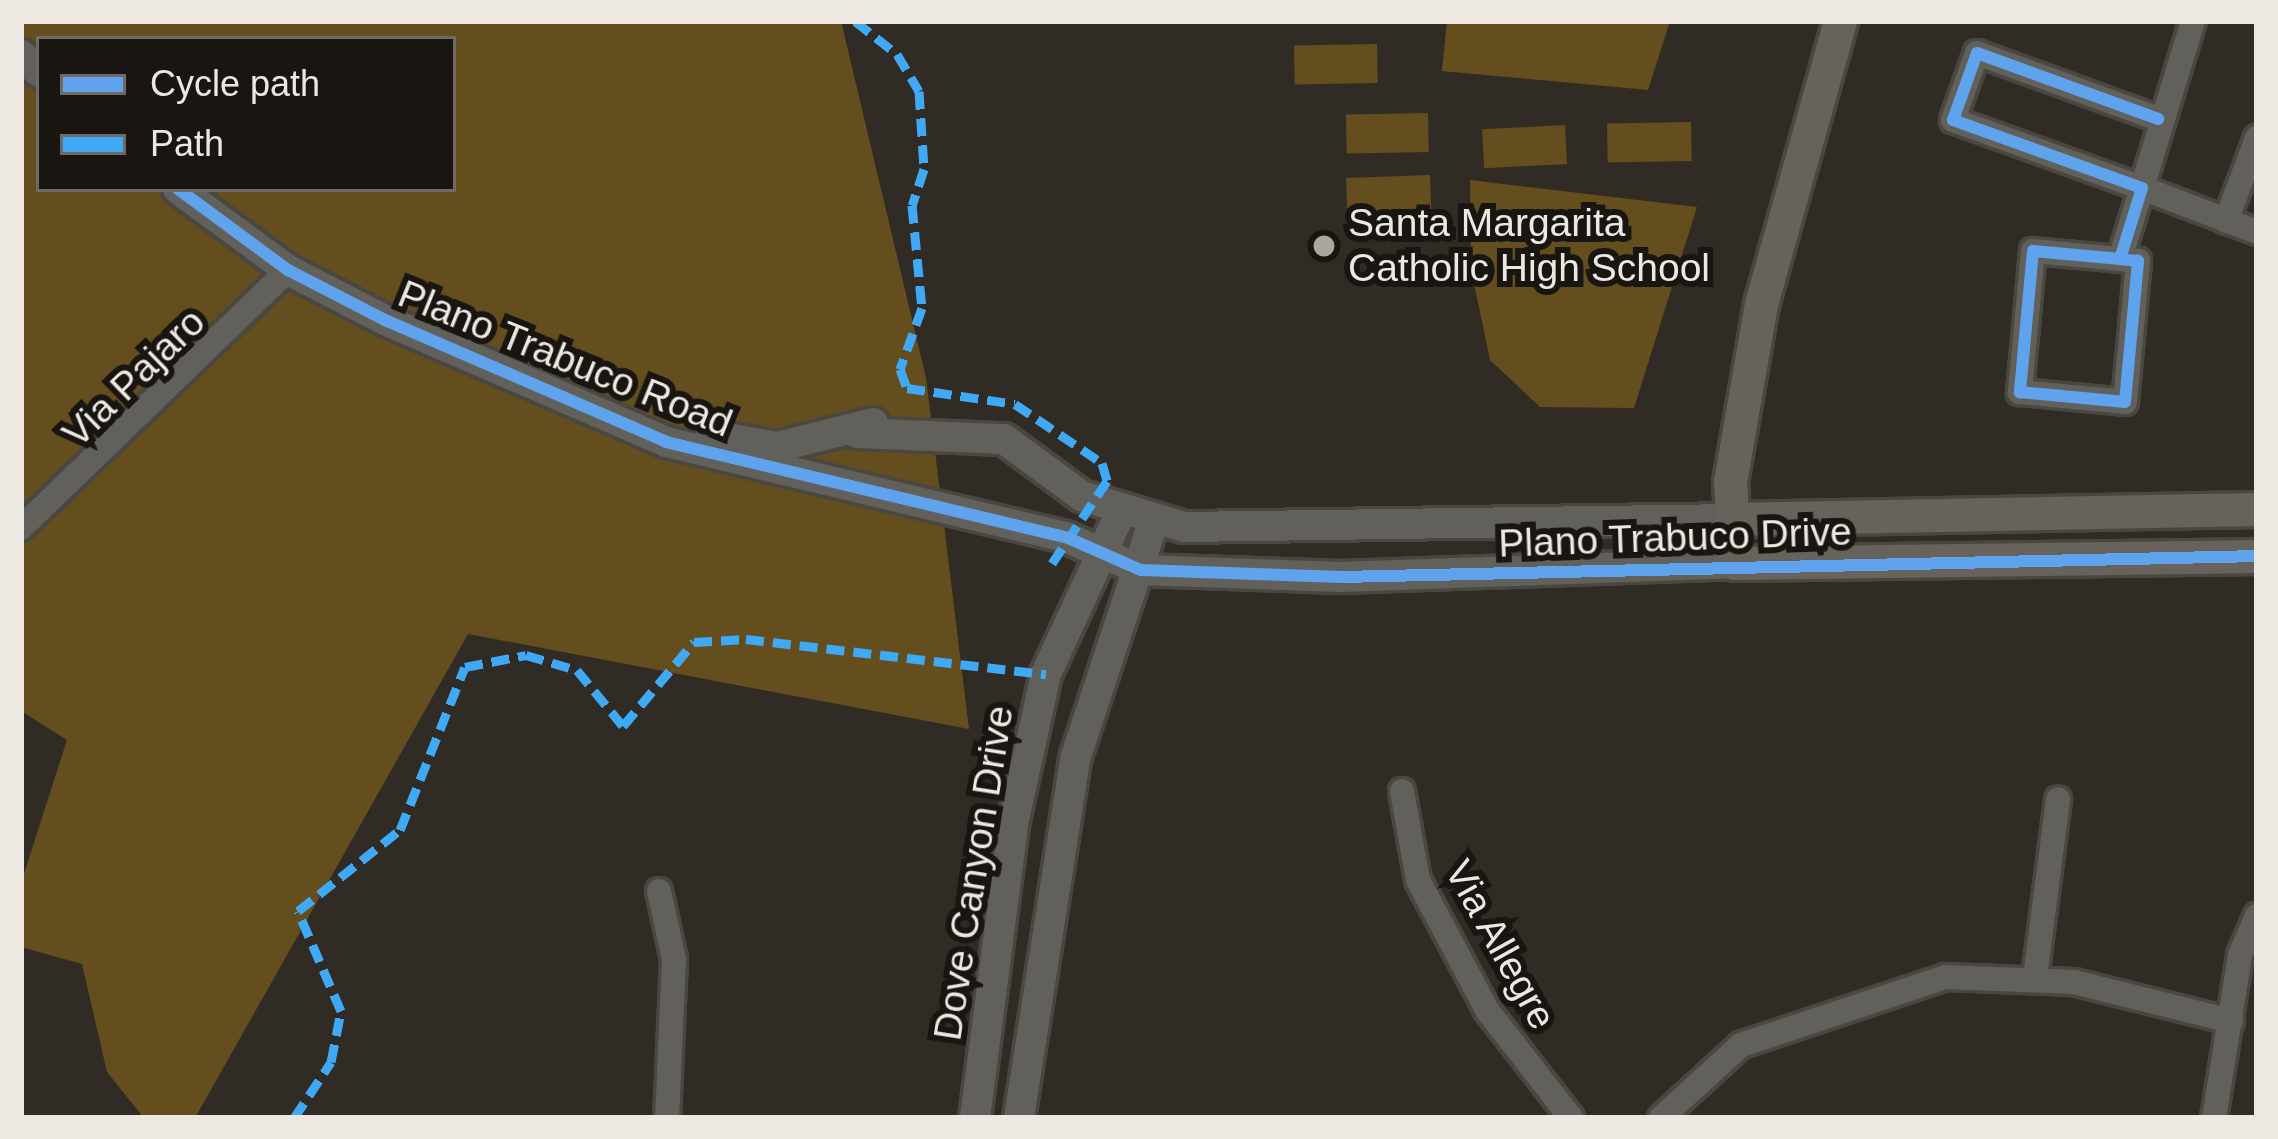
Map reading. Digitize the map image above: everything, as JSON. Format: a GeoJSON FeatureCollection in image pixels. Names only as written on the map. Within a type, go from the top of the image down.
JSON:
{"type":"FeatureCollection","features":[{"type":"Feature","properties":{"kind":"main road"},"geometry":{"type":"LineString","coordinates":[[1735,563],[1733,519],[1760,304],[1840,21]]}},
{"type":"Feature","properties":{"kind":"main road","name":"Plano Trabuco Drive"},"geometry":{"type":"LineString","coordinates":[[1733,519],[2257,509]]}},
{"type":"Feature","properties":{"kind":"main road","name":"Plano Trabuco Drive"},"geometry":{"type":"LineString","coordinates":[[1735,563],[2257,556]]}},
{"type":"Feature","properties":{"kind":"street"},"geometry":{"type":"LineString","coordinates":[[2120,259],[2158,119],[2193,21]]}},
{"type":"Feature","properties":{"kind":"street"},"geometry":{"type":"LineString","coordinates":[[2158,119],[1977,53],[1953,119],[2257,232]]}},
{"type":"Feature","properties":{"kind":"street"},"geometry":{"type":"LineString","coordinates":[[2227,221],[2257,138]]}},
{"type":"Feature","properties":{"kind":"street","name":"Plano Trabuco Road"},"geometry":{"type":"LineString","coordinates":[[182,192],[288,270],[612,411],[683,447],[1098,553]]}},
{"type":"Feature","properties":{"kind":"street"},"geometry":{"type":"LineString","coordinates":[[2033,251],[2120,259],[2138,261],[2125,402],[2020,392],[2033,251]]}},
{"type":"Feature","properties":{"kind":"street","name":"Via Pajaro"},"geometry":{"type":"LineString","coordinates":[[21,528],[288,270]]}},
{"type":"Feature","properties":{"kind":"street","name":"Plano Trabuco Road"},"geometry":{"type":"LineString","coordinates":[[612,411],[777,447],[858,433],[978,437],[1030,452],[1121,512]]}},
{"type":"Feature","properties":{"kind":"street","name":"Plano Trabuco Drive"},"geometry":{"type":"LineString","coordinates":[[1121,512],[1263,534],[1733,519]]}},
{"type":"Feature","properties":{"kind":"street","name":"Dove Canyon Drive"},"geometry":{"type":"LineString","coordinates":[[974,1118],[1028,749],[1098,553],[1121,512]]}},
{"type":"Feature","properties":{"kind":"street","name":"Dove Canyon Drive"},"geometry":{"type":"LineString","coordinates":[[1019,1118],[1076,756],[1154,520]]}},
{"type":"Feature","properties":{"kind":"street","name":"Plano Trabuco Drive"},"geometry":{"type":"LineString","coordinates":[[1098,553],[1141,570],[1341,577],[1735,563]]}},
{"type":"Feature","properties":{"kind":"street","name":"Via Allegre"},"geometry":{"type":"LineString","coordinates":[[1402,791],[1418,880],[1487,1010],[1571,1118]]}},
{"type":"Feature","properties":{"kind":"street"},"geometry":{"type":"LineString","coordinates":[[2035,977],[2058,799]]}},
{"type":"Feature","properties":{"kind":"street"},"geometry":{"type":"LineString","coordinates":[[658,891],[674,959],[667,1118]]}},
{"type":"Feature","properties":{"kind":"street"},"geometry":{"type":"LineString","coordinates":[[2214,1118],[2233,1010],[2257,916]]}},
{"type":"Feature","properties":{"kind":"street"},"geometry":{"type":"LineString","coordinates":[[2233,1010],[2257,976]]}},
{"type":"Feature","properties":{"kind":"street"},"geometry":{"type":"LineString","coordinates":[[1660,1118],[1741,1045],[1817,1011],[1946,977],[2035,977],[2233,1010]]}},
{"type":"Feature","properties":{"kind":"shaded area"},"geometry":{"type":"Polygon","coordinates":[[[21,21],[841,21],[926,378],[969,729],[468,634],[195,1118],[144,1118],[107,1072],[82,964],[21,947],[21,883],[67,740],[21,711],[21,21]]]}},
{"type":"Feature","properties":{"kind":"shaded area"},"geometry":{"type":"Polygon","coordinates":[[[1447,21],[1670,21],[1648,90],[1442,71],[1447,21]]]}},
{"type":"Feature","properties":{"kind":"shaded area"},"geometry":{"type":"Polygon","coordinates":[[[1377,44],[1378,83],[1295,84],[1294,45],[1377,44]]]}},
{"type":"Feature","properties":{"kind":"shaded area"},"geometry":{"type":"Polygon","coordinates":[[[1428,113],[1429,152],[1347,153],[1346,114],[1428,113]]]}},
{"type":"Feature","properties":{"kind":"shaded area"},"geometry":{"type":"Polygon","coordinates":[[[1691,122],[1692,161],[1608,162],[1607,123],[1691,122]]]}},
{"type":"Feature","properties":{"kind":"shaded area"},"geometry":{"type":"Polygon","coordinates":[[[1565,125],[1567,164],[1484,168],[1482,129],[1565,125]]]}},
{"type":"Feature","properties":{"kind":"shaded area"},"geometry":{"type":"Polygon","coordinates":[[[1430,175],[1431,213],[1347,216],[1346,178],[1430,175]]]}},
{"type":"Feature","properties":{"kind":"shaded area"},"geometry":{"type":"Polygon","coordinates":[[[1470,180],[1697,207],[1634,408],[1540,407],[1490,360],[1471,269],[1470,180]]]}},
{"type":"Feature","properties":{"kind":"marked path"},"geometry":{"type":"LineString","coordinates":[[855,21],[897,54],[919,91],[924,169],[912,205],[922,308],[900,369],[907,388],[1015,404],[1102,463],[1107,481],[1047,571]]}},
{"type":"Feature","properties":{"kind":"marked path"},"geometry":{"type":"LineString","coordinates":[[294,1118],[331,1062],[341,1011],[298,911],[400,830],[465,667],[526,655],[577,670],[623,726],[694,642],[746,639],[1046,674]]}},
{"type":"Feature","properties":{"kind":"cycle path"},"geometry":{"type":"LineString","coordinates":[[2120,259],[2033,251],[2020,392],[2125,402],[2138,261],[2120,259],[2142,188],[1953,120],[1977,53],[2158,119]]}},
{"type":"Feature","properties":{"kind":"cycle path"},"geometry":{"type":"LineString","coordinates":[[182,192],[288,270],[387,321],[666,442],[1068,538],[1141,570],[1341,577],[2257,556]]}},
{"type":"Feature","properties":{"kind":"place","name":"Santa Margarita Catholic High School"},"geometry":{"type":"Point","coordinates":[1324,246]}}]}
